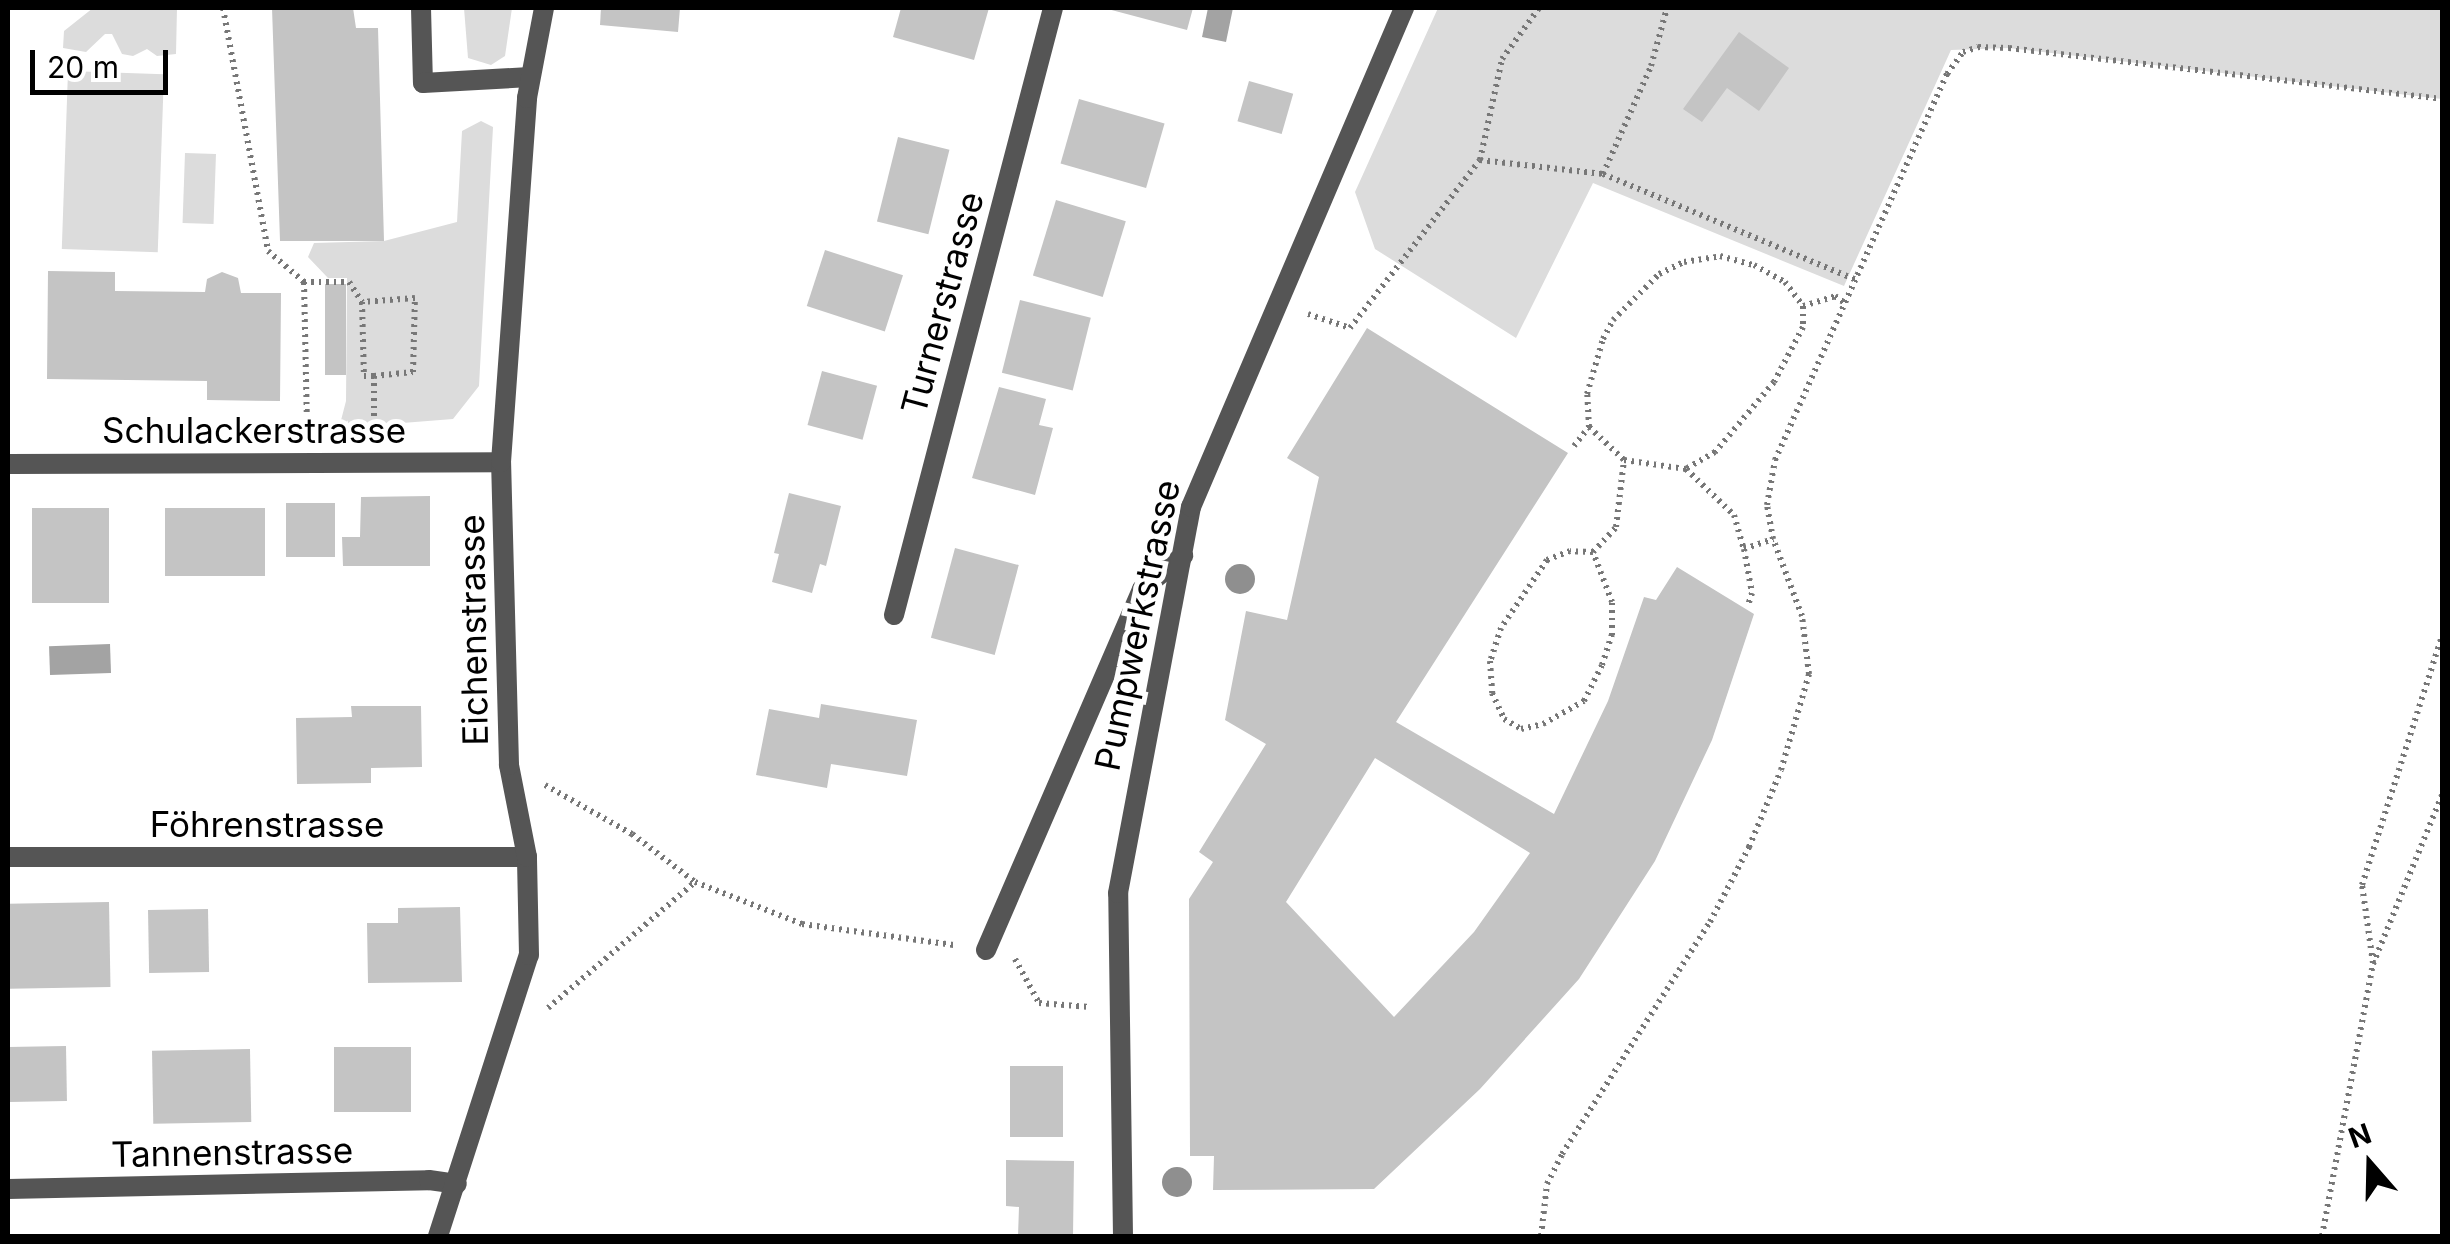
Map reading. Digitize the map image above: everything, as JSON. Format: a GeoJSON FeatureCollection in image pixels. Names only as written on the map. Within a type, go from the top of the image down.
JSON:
{"type":"FeatureCollection","features":[{"type":"Feature","properties":{"kind":"street"},"geometry":{"type":"LineString","coordinates":[[421,8],[423,83],[530,77]]}},
{"type":"Feature","properties":{"kind":"street","name":"Eichenstrasse"},"geometry":{"type":"LineString","coordinates":[[438,1236],[458,1184],[494,1054],[529,955],[527,857],[509,764],[502,462],[530,77],[544,8]]}},
{"type":"Feature","properties":{"kind":"street","name":"Turnerstrasse"},"geometry":{"type":"LineString","coordinates":[[894,616],[1053,8]]}},
{"type":"Feature","properties":{"kind":"street","name":"Pumpwerkstrasse"},"geometry":{"type":"LineString","coordinates":[[1123,1236],[1118,893],[1191,507],[1404,8]]}},
{"type":"Feature","properties":{"kind":"street","name":"Schulackerstrasse"},"geometry":{"type":"LineString","coordinates":[[8,464],[502,462]]}},
{"type":"Feature","properties":{"kind":"street"},"geometry":{"type":"LineString","coordinates":[[986,950],[1142,589],[1183,556]]}},
{"type":"Feature","properties":{"kind":"street","name":"Föhrenstrasse"},"geometry":{"type":"LineString","coordinates":[[8,857],[527,857]]}},
{"type":"Feature","properties":{"kind":"street","name":"Tannenstrasse"},"geometry":{"type":"LineString","coordinates":[[8,1189],[429,1180],[458,1184]]}},
{"type":"Feature","properties":{"kind":"path"},"geometry":{"type":"LineString","coordinates":[[222,8],[268,251],[304,282],[348,282],[362,302],[364,376],[412,372],[415,298],[362,302]]}},
{"type":"Feature","properties":{"kind":"path"},"geometry":{"type":"LineString","coordinates":[[1275,304],[1350,328],[1480,160],[1502,59],[1539,8]]}},
{"type":"Feature","properties":{"kind":"path"},"geometry":{"type":"LineString","coordinates":[[1603,174],[1651,66],[1667,8]]}},
{"type":"Feature","properties":{"kind":"path"},"geometry":{"type":"LineString","coordinates":[[1541,1236],[1547,1184],[1710,922],[1749,847],[1802,707],[1809,674],[1802,616],[1772,539],[1767,505],[1775,460],[1947,74],[1963,52],[1978,47],[2442,98]]}},
{"type":"Feature","properties":{"kind":"path"},"geometry":{"type":"LineString","coordinates":[[1480,160],[1603,174],[1856,280]]}},
{"type":"Feature","properties":{"kind":"path"},"geometry":{"type":"LineString","coordinates":[[1574,446],[1588,426],[1586,394],[1603,339],[1614,320],[1660,274],[1684,262],[1720,256],[1754,264],[1785,282],[1803,306],[1803,327],[1774,382],[1716,452],[1686,469]]}},
{"type":"Feature","properties":{"kind":"path"},"geometry":{"type":"LineString","coordinates":[[304,282],[308,462]]}},
{"type":"Feature","properties":{"kind":"path"},"geometry":{"type":"LineString","coordinates":[[1803,306],[1835,296],[1846,304]]}},
{"type":"Feature","properties":{"kind":"path"},"geometry":{"type":"LineString","coordinates":[[373,462],[374,376]]}},
{"type":"Feature","properties":{"kind":"path"},"geometry":{"type":"LineString","coordinates":[[1588,426],[1624,460],[1686,469],[1734,515],[1752,593],[1748,605]]}},
{"type":"Feature","properties":{"kind":"path"},"geometry":{"type":"LineString","coordinates":[[1592,552],[1616,526],[1624,460]]}},
{"type":"Feature","properties":{"kind":"path"},"geometry":{"type":"LineString","coordinates":[[1744,549],[1772,539]]}},
{"type":"Feature","properties":{"kind":"path"},"geometry":{"type":"LineString","coordinates":[[1570,550],[1592,552],[1612,602],[1612,635],[1602,665],[1584,701],[1543,724],[1521,729],[1504,718],[1492,693],[1490,662],[1502,628],[1547,560],[1570,550]]}},
{"type":"Feature","properties":{"kind":"path"},"geometry":{"type":"LineString","coordinates":[[2373,964],[2362,885],[2442,636]]}},
{"type":"Feature","properties":{"kind":"path"},"geometry":{"type":"LineString","coordinates":[[509,764],[632,834],[695,882],[802,924],[986,950],[1019,960],[1039,1002],[1117,1010]]}},
{"type":"Feature","properties":{"kind":"path"},"geometry":{"type":"LineString","coordinates":[[2322,1236],[2373,964],[2442,795]]}},
{"type":"Feature","properties":{"kind":"path"},"geometry":{"type":"LineString","coordinates":[[537,1017],[695,882]]}},
{"type":"Feature","properties":{"kind":"shaded area"},"geometry":{"type":"Polygon","coordinates":[[[93,8],[177,8],[176,54],[157,56],[147,49],[133,56],[122,54],[112,34],[105,34],[86,52],[63,48],[64,31],[93,8]]]}},
{"type":"Feature","properties":{"kind":"shaded area"},"geometry":{"type":"Polygon","coordinates":[[[464,8],[512,8],[505,56],[491,65],[468,58],[464,8]]]}},
{"type":"Feature","properties":{"kind":"shaded area"},"geometry":{"type":"Polygon","coordinates":[[[1208,8],[1233,8],[1226,42],[1202,37],[1208,8]]]}},
{"type":"Feature","properties":{"kind":"shaded area"},"geometry":{"type":"Polygon","coordinates":[[[1438,8],[2442,8],[2442,99],[2009,48],[1951,50],[1844,286],[1593,183],[1516,338],[1375,249],[1355,192],[1438,8]]]}},
{"type":"Feature","properties":{"kind":"shaded area"},"geometry":{"type":"Polygon","coordinates":[[[68,71],[164,74],[158,252],[62,249],[68,71]]]}},
{"type":"Feature","properties":{"kind":"shaded area"},"geometry":{"type":"Polygon","coordinates":[[[481,121],[493,127],[479,386],[453,419],[339,428],[346,401],[347,278],[328,278],[308,257],[314,243],[384,241],[457,222],[462,131],[481,121]]]}},
{"type":"Feature","properties":{"kind":"shaded area"},"geometry":{"type":"Polygon","coordinates":[[[185,153],[216,154],[214,224],[183,223],[185,153]]]}},
{"type":"Feature","properties":{"kind":"shaded area"},"geometry":{"type":"Polygon","coordinates":[[[110,644],[111,673],[50,675],[49,646],[110,644]]]}},
{"type":"Feature","properties":{"kind":"building"},"geometry":{"type":"Polygon","coordinates":[[[272,8],[353,8],[356,28],[378,28],[384,241],[280,241],[272,8]]]}},
{"type":"Feature","properties":{"kind":"building"},"geometry":{"type":"Polygon","coordinates":[[[601,8],[680,8],[678,32],[600,25],[601,8]]]}},
{"type":"Feature","properties":{"kind":"building"},"geometry":{"type":"Polygon","coordinates":[[[901,8],[989,8],[974,60],[893,37],[901,8]]]}},
{"type":"Feature","properties":{"kind":"building"},"geometry":{"type":"Polygon","coordinates":[[[1104,8],[1193,8],[1187,30],[1104,8]]]}},
{"type":"Feature","properties":{"kind":"building"},"geometry":{"type":"Polygon","coordinates":[[[1739,32],[1789,68],[1759,111],[1727,88],[1702,122],[1683,109],[1739,32]]]}},
{"type":"Feature","properties":{"kind":"building"},"geometry":{"type":"Polygon","coordinates":[[[1249,81],[1293,94],[1282,134],[1237,121],[1249,81]]]}},
{"type":"Feature","properties":{"kind":"building"},"geometry":{"type":"Polygon","coordinates":[[[1079,99],[1165,124],[1146,188],[1061,163],[1079,99]]]}},
{"type":"Feature","properties":{"kind":"building"},"geometry":{"type":"Polygon","coordinates":[[[898,137],[949,150],[928,234],[877,221],[898,137]]]}},
{"type":"Feature","properties":{"kind":"building"},"geometry":{"type":"Polygon","coordinates":[[[1056,200],[1126,221],[1103,297],[1033,276],[1056,200]]]}},
{"type":"Feature","properties":{"kind":"building"},"geometry":{"type":"Polygon","coordinates":[[[825,250],[903,275],[885,331],[807,306],[825,250]]]}},
{"type":"Feature","properties":{"kind":"building"},"geometry":{"type":"Polygon","coordinates":[[[48,271],[115,272],[115,291],[205,292],[207,279],[222,272],[238,278],[241,293],[281,293],[280,401],[207,400],[207,381],[47,379],[48,271]]]}},
{"type":"Feature","properties":{"kind":"building"},"geometry":{"type":"Polygon","coordinates":[[[325,284],[346,284],[346,375],[325,375],[325,284]]]}},
{"type":"Feature","properties":{"kind":"building"},"geometry":{"type":"Polygon","coordinates":[[[1020,300],[1091,318],[1073,390],[1002,373],[1020,300]]]}},
{"type":"Feature","properties":{"kind":"building"},"geometry":{"type":"Polygon","coordinates":[[[1367,328],[1568,453],[1396,722],[1554,814],[1608,701],[1644,597],[1656,600],[1677,567],[1754,614],[1712,740],[1655,861],[1579,979],[1480,1089],[1374,1189],[1213,1190],[1214,1156],[1190,1156],[1189,899],[1213,862],[1199,852],[1266,744],[1225,720],[1246,611],[1287,620],[1319,477],[1287,458],[1367,328]],[[1375,758],[1286,902],[1394,1017],[1474,932],[1530,853],[1375,758]]]}},
{"type":"Feature","properties":{"kind":"building"},"geometry":{"type":"Polygon","coordinates":[[[822,371],[877,386],[863,440],[808,425],[822,371]]]}},
{"type":"Feature","properties":{"kind":"building"},"geometry":{"type":"Polygon","coordinates":[[[999,387],[1046,399],[1039,425],[1053,428],[1035,495],[972,478],[999,387]]]}},
{"type":"Feature","properties":{"kind":"building"},"geometry":{"type":"Polygon","coordinates":[[[789,493],[841,506],[826,566],[820,564],[812,593],[772,582],[779,554],[774,553],[789,493]]]}},
{"type":"Feature","properties":{"kind":"building"},"geometry":{"type":"Polygon","coordinates":[[[430,496],[430,566],[343,566],[342,537],[360,537],[361,497],[430,496]]]}},
{"type":"Feature","properties":{"kind":"building"},"geometry":{"type":"Polygon","coordinates":[[[286,503],[335,503],[335,557],[286,557],[286,503]]]}},
{"type":"Feature","properties":{"kind":"building"},"geometry":{"type":"Polygon","coordinates":[[[32,508],[109,508],[109,603],[32,603],[32,508]]]}},
{"type":"Feature","properties":{"kind":"building"},"geometry":{"type":"Polygon","coordinates":[[[165,508],[265,508],[265,576],[165,576],[165,508]]]}},
{"type":"Feature","properties":{"kind":"building"},"geometry":{"type":"Polygon","coordinates":[[[955,548],[1019,565],[995,655],[931,638],[955,548]]]}},
{"type":"Feature","properties":{"kind":"building"},"geometry":{"type":"Polygon","coordinates":[[[821,704],[917,720],[907,776],[831,764],[827,788],[756,775],[769,709],[819,718],[821,704]]]}},
{"type":"Feature","properties":{"kind":"building"},"geometry":{"type":"Polygon","coordinates":[[[351,706],[421,706],[422,767],[371,768],[371,783],[297,784],[296,718],[352,717],[351,706]]]}},
{"type":"Feature","properties":{"kind":"building"},"geometry":{"type":"Polygon","coordinates":[[[109,902],[110,987],[9,989],[8,904],[109,902]]]}},
{"type":"Feature","properties":{"kind":"building"},"geometry":{"type":"Polygon","coordinates":[[[460,907],[462,982],[368,983],[367,923],[398,923],[398,908],[460,907]]]}},
{"type":"Feature","properties":{"kind":"building"},"geometry":{"type":"Polygon","coordinates":[[[208,909],[209,972],[149,973],[148,910],[208,909]]]}},
{"type":"Feature","properties":{"kind":"building"},"geometry":{"type":"Polygon","coordinates":[[[66,1046],[67,1101],[9,1102],[8,1047],[66,1046]]]}},
{"type":"Feature","properties":{"kind":"building"},"geometry":{"type":"Polygon","coordinates":[[[334,1047],[411,1047],[411,1112],[334,1112],[334,1047]]]}},
{"type":"Feature","properties":{"kind":"building"},"geometry":{"type":"Polygon","coordinates":[[[250,1049],[251,1122],[153,1124],[152,1051],[250,1049]]]}},
{"type":"Feature","properties":{"kind":"building"},"geometry":{"type":"Polygon","coordinates":[[[1010,1066],[1063,1066],[1063,1137],[1010,1137],[1010,1066]]]}},
{"type":"Feature","properties":{"kind":"building"},"geometry":{"type":"Polygon","coordinates":[[[1006,1160],[1074,1161],[1073,1236],[1018,1236],[1019,1207],[1006,1206],[1006,1160]]]}}]}
